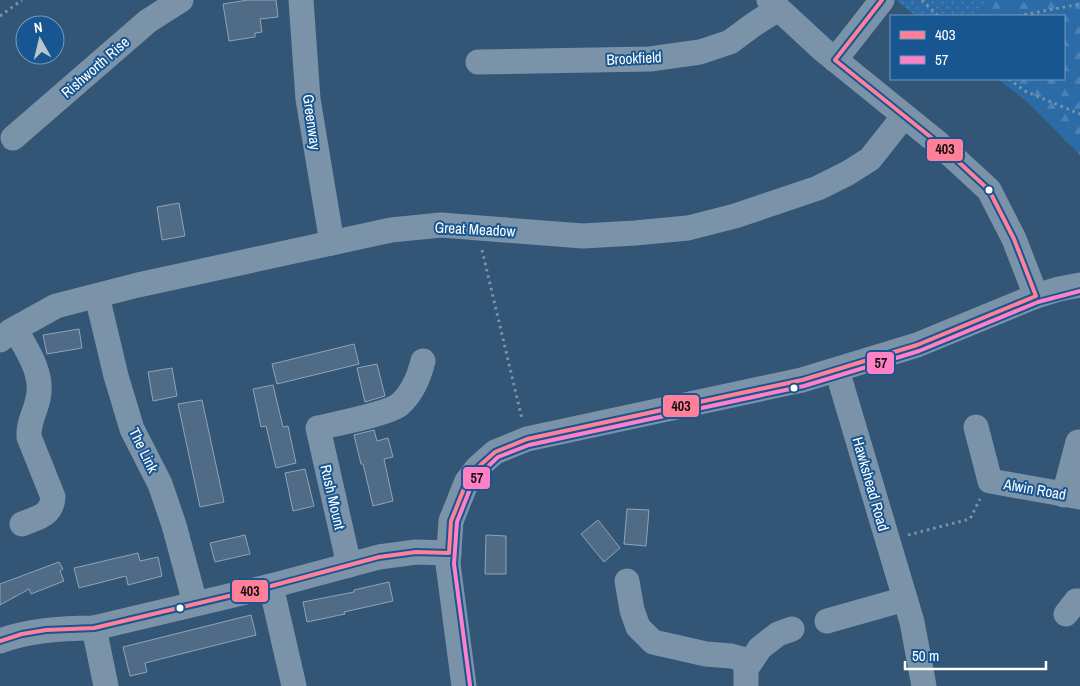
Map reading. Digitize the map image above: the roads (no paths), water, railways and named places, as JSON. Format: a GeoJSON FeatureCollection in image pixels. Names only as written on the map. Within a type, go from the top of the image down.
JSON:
{"type":"FeatureCollection","features":[{"type":"Feature","properties":{"kind":"street","name":"Rishworth Rise"},"geometry":{"type":"LineString","coordinates":[[13,138],[148,21],[181,0]]}},
{"type":"Feature","properties":{"kind":"street","name":"Greenway"},"geometry":{"type":"LineString","coordinates":[[301,0],[308,99],[332,243]]}},
{"type":"Feature","properties":{"kind":"street"},"geometry":{"type":"LineString","coordinates":[[836,60],[882,0]]}},
{"type":"Feature","properties":{"kind":"street"},"geometry":{"type":"LineString","coordinates":[[774,4],[836,60],[938,143],[989,190],[1014,239],[1036,296]]}},
{"type":"Feature","properties":{"kind":"street","name":"Brookfield"},"geometry":{"type":"LineString","coordinates":[[478,62],[650,59],[700,52],[730,42],[753,25],[774,4]]}},
{"type":"Feature","properties":{"kind":"street","name":"Great Meadow"},"geometry":{"type":"LineString","coordinates":[[7,335],[56,306],[138,285],[391,230],[441,225],[583,236],[688,228],[735,216],[818,188],[848,173],[870,159],[904,116]]}},
{"type":"Feature","properties":{"kind":"street"},"geometry":{"type":"LineString","coordinates":[[464,686],[448,564],[451,521],[467,481],[477,468],[495,452],[527,439],[802,380],[838,370],[917,345],[1036,296],[1059,288],[1080,285]]}},
{"type":"Feature","properties":{"kind":"street","name":"The Link"},"geometry":{"type":"LineString","coordinates":[[97,296],[116,376],[132,429],[160,484],[174,525],[195,603]]}},
{"type":"Feature","properties":{"kind":"street"},"geometry":{"type":"LineString","coordinates":[[7,335],[33,360],[38,378],[38,397],[28,428],[29,437],[53,497],[52,505],[47,513],[22,524]]}},
{"type":"Feature","properties":{"kind":"street","name":"Rush Mount"},"geometry":{"type":"LineString","coordinates":[[349,565],[318,428],[382,412],[398,406],[408,396],[419,376],[423,361]]}},
{"type":"Feature","properties":{"kind":"street","name":"Hawkshead Road"},"geometry":{"type":"LineString","coordinates":[[838,370],[912,622],[924,686]]}},
{"type":"Feature","properties":{"kind":"street","name":"Alwin Road"},"geometry":{"type":"LineString","coordinates":[[976,427],[990,481],[1072,496]]}},
{"type":"Feature","properties":{"kind":"street"},"geometry":{"type":"LineString","coordinates":[[1072,496],[1078,442],[1080,442]]}},
{"type":"Feature","properties":{"kind":"street"},"geometry":{"type":"LineString","coordinates":[[0,641],[24,634],[66,628],[94,628],[271,586],[379,557],[416,552],[449,553]]}},
{"type":"Feature","properties":{"kind":"street"},"geometry":{"type":"LineString","coordinates":[[627,581],[632,610],[638,627],[653,642],[706,654],[731,656],[750,661]]}},
{"type":"Feature","properties":{"kind":"street"},"geometry":{"type":"LineString","coordinates":[[271,586],[294,686]]}},
{"type":"Feature","properties":{"kind":"street"},"geometry":{"type":"LineString","coordinates":[[828,621],[905,599]]}},
{"type":"Feature","properties":{"kind":"street"},"geometry":{"type":"LineString","coordinates":[[94,628],[106,686]]}},
{"type":"Feature","properties":{"kind":"street"},"geometry":{"type":"LineString","coordinates":[[746,686],[746,669],[760,648],[778,634],[792,629]]}}]}
